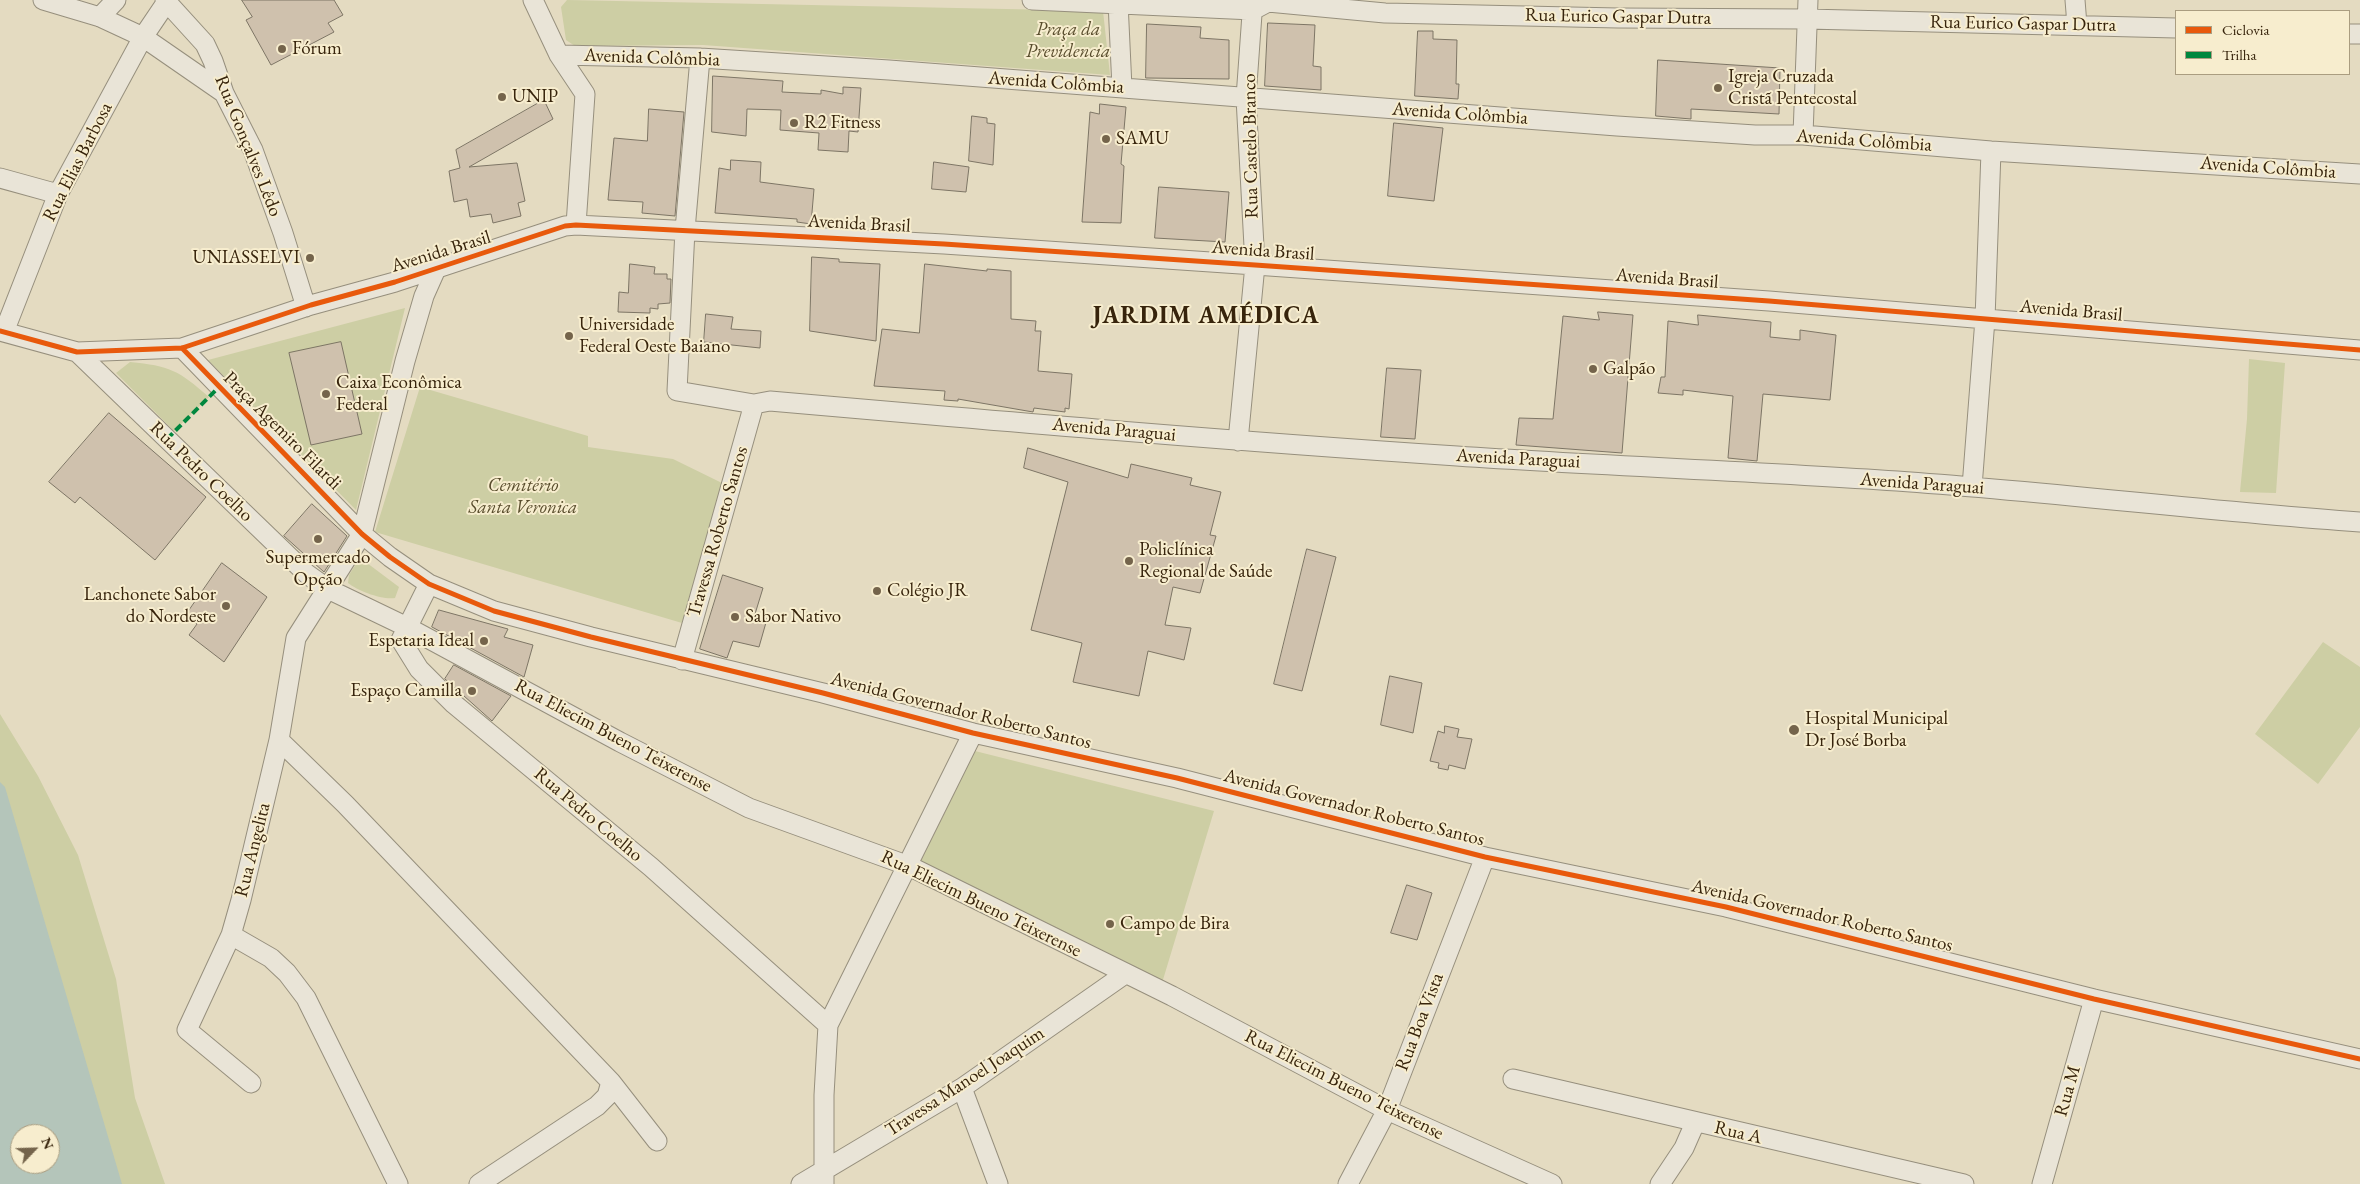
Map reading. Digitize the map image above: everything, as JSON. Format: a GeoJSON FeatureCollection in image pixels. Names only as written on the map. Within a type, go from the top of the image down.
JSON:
{"type":"FeatureCollection","features":[{"type":"Feature","properties":{"kind":"street"},"geometry":{"type":"LineString","coordinates":[[43,0],[100,17],[143,37],[224,93]]}},
{"type":"Feature","properties":{"kind":"street"},"geometry":{"type":"LineString","coordinates":[[100,17],[116,0]]}},
{"type":"Feature","properties":{"kind":"street"},"geometry":{"type":"LineString","coordinates":[[533,0],[559,55],[585,94],[576,225]]}},
{"type":"Feature","properties":{"kind":"street","name":"Rua Eurico Gaspar Dutra"},"geometry":{"type":"LineString","coordinates":[[1032,0],[1253,5],[1268,2],[1385,13],[1618,18],[1807,19],[2175,28]]}},
{"type":"Feature","properties":{"kind":"street"},"geometry":{"type":"LineString","coordinates":[[1803,135],[1808,0]]}},
{"type":"Feature","properties":{"kind":"street"},"geometry":{"type":"LineString","coordinates":[[2075,0],[2077,25]]}},
{"type":"Feature","properties":{"kind":"street","name":"Rua Elias Barbosa"},"geometry":{"type":"LineString","coordinates":[[2,332],[58,194],[143,37],[167,1]]}},
{"type":"Feature","properties":{"kind":"street","name":"Rua Gonçalves Lêdo"},"geometry":{"type":"LineString","coordinates":[[167,1],[205,44],[213,61],[224,93],[253,150],[283,233],[306,307]]}},
{"type":"Feature","properties":{"kind":"street"},"geometry":{"type":"LineString","coordinates":[[1118,2],[1122,88]]}},
{"type":"Feature","properties":{"kind":"street","name":"Rua Castelo Branco"},"geometry":{"type":"LineString","coordinates":[[1238,441],[1255,265],[1246,98],[1253,5]]}},
{"type":"Feature","properties":{"kind":"street","name":"Avenida Colômbia"},"geometry":{"type":"LineString","coordinates":[[559,55],[700,58],[1617,126],[1803,135],[1991,151],[2360,174]]}},
{"type":"Feature","properties":{"kind":"street"},"geometry":{"type":"LineString","coordinates":[[685,230],[700,58]]}},
{"type":"Feature","properties":{"kind":"street"},"geometry":{"type":"LineString","coordinates":[[1972,487],[1985,319],[1991,151]]}},
{"type":"Feature","properties":{"kind":"street"},"geometry":{"type":"LineString","coordinates":[[0,178],[58,194]]}},
{"type":"Feature","properties":{"kind":"street","name":"Avenida Brasil"},"geometry":{"type":"LineString","coordinates":[[77,352],[182,348],[306,307],[436,269],[565,226],[576,225],[934,243],[1255,265],[1759,301],[2360,350]]}},
{"type":"Feature","properties":{"kind":"street","name":"Avenida Paraguai"},"geometry":{"type":"LineString","coordinates":[[685,230],[677,391],[754,404],[770,401],[1238,441],[1972,487],[2360,522]]}},
{"type":"Feature","properties":{"kind":"street","name":"Rua Angelita"},"geometry":{"type":"LineString","coordinates":[[251,1083],[187,1030],[231,935],[279,740],[296,638],[362,534],[405,361],[424,296],[436,269]]}},
{"type":"Feature","properties":{"kind":"street"},"geometry":{"type":"LineString","coordinates":[[2,332],[77,352]]}},
{"type":"Feature","properties":{"kind":"street","name":"Praça Agemiro Filardi"},"geometry":{"type":"LineString","coordinates":[[182,348],[362,534]]}},
{"type":"Feature","properties":{"kind":"street","name":"Rua Pedro Coelho"},"geometry":{"type":"LineString","coordinates":[[77,352],[307,574],[328,589]]}},
{"type":"Feature","properties":{"kind":"street","name":"Travessa Roberto Santos"},"geometry":{"type":"LineString","coordinates":[[682,660],[754,404]]}},
{"type":"Feature","properties":{"kind":"street","name":"Avenida Governador Roberto Santos"},"geometry":{"type":"LineString","coordinates":[[362,534],[390,557],[429,584],[494,611],[682,660],[824,693],[973,733],[1177,778],[1485,857],[1726,908],[2094,999],[2360,1059]]}},
{"type":"Feature","properties":{"kind":"street","name":"Rua Pedro Coelho"},"geometry":{"type":"LineString","coordinates":[[429,584],[401,640],[419,669],[454,704],[651,867],[828,1025]]}},
{"type":"Feature","properties":{"kind":"street","name":"Rua Eliecim Bueno Teixerense"},"geometry":{"type":"LineString","coordinates":[[328,589],[407,628],[620,742],[749,808],[909,866],[1172,996],[1387,1110],[1552,1184]]}},
{"type":"Feature","properties":{"kind":"street"},"geometry":{"type":"LineString","coordinates":[[824,1178],[824,1095],[828,1025],[909,866],[973,733]]}},
{"type":"Feature","properties":{"kind":"street"},"geometry":{"type":"LineString","coordinates":[[279,740],[345,804],[611,1082],[657,1141]]}},
{"type":"Feature","properties":{"kind":"street","name":"Rua Boa Vista"},"geometry":{"type":"LineString","coordinates":[[1348,1184],[1387,1110],[1485,857]]}},
{"type":"Feature","properties":{"kind":"street"},"geometry":{"type":"LineString","coordinates":[[231,935],[272,958],[306,998],[398,1184]]}},
{"type":"Feature","properties":{"kind":"street","name":"Travessa Manoel Joaquim"},"geometry":{"type":"LineString","coordinates":[[801,1184],[824,1178],[962,1088],[1125,974]]}},
{"type":"Feature","properties":{"kind":"street","name":"Rua M"},"geometry":{"type":"LineString","coordinates":[[2042,1184],[2094,999]]}},
{"type":"Feature","properties":{"kind":"street","name":"Rua A"},"geometry":{"type":"LineString","coordinates":[[1513,1079],[1964,1184]]}},
{"type":"Feature","properties":{"kind":"street"},"geometry":{"type":"LineString","coordinates":[[479,1184],[597,1106],[607,1096],[611,1082]]}},
{"type":"Feature","properties":{"kind":"street"},"geometry":{"type":"LineString","coordinates":[[962,1088],[998,1184]]}},
{"type":"Feature","properties":{"kind":"street"},"geometry":{"type":"LineString","coordinates":[[1660,1184],[1684,1148],[1695,1122]]}},
{"type":"Feature","properties":{"kind":"green space","name":"Praça da Previdencia"},"geometry":{"type":"Polygon","coordinates":[[[567,0],[1103,11],[1110,75],[703,45],[575,46],[566,40],[561,7],[567,0]]]}},
{"type":"Feature","properties":{"kind":"green space"},"geometry":{"type":"Polygon","coordinates":[[[405,308],[356,510],[208,360],[405,308]]]}},
{"type":"Feature","properties":{"kind":"green space"},"geometry":{"type":"Polygon","coordinates":[[[2249,359],[2285,363],[2276,493],[2240,492],[2247,419],[2249,359]]]}},
{"type":"Feature","properties":{"kind":"green space"},"geometry":{"type":"Polygon","coordinates":[[[130,362],[155,365],[173,371],[209,397],[174,431],[116,373],[130,362]]]}},
{"type":"Feature","properties":{"kind":"green space","name":"Cemitério Santa Veronica"},"geometry":{"type":"Polygon","coordinates":[[[420,387],[588,436],[588,447],[673,459],[722,483],[682,623],[375,532],[420,387]]]}},
{"type":"Feature","properties":{"kind":"green space"},"geometry":{"type":"Polygon","coordinates":[[[363,560],[399,587],[395,598],[384,598],[370,594],[348,583],[349,575],[358,561],[363,560]]]}},
{"type":"Feature","properties":{"kind":"green space"},"geometry":{"type":"Polygon","coordinates":[[[2323,642],[2360,667],[2360,727],[2318,784],[2255,734],[2323,642]]]}},
{"type":"Feature","properties":{"kind":"green space"},"geometry":{"type":"Polygon","coordinates":[[[0,714],[38,776],[78,855],[116,979],[135,1098],[165,1184],[108,1184],[0,860],[0,714]]]}},
{"type":"Feature","properties":{"kind":"green space","name":"Campo de Bira"},"geometry":{"type":"Polygon","coordinates":[[[975,751],[1214,811],[1162,983],[919,865],[975,751]]]}},
{"type":"Feature","properties":{"kind":"shaded area"},"geometry":{"type":"Polygon","coordinates":[[[0,782],[5,787],[122,1184],[0,1184],[0,782]]]}},
{"type":"Feature","properties":{"kind":"building","name":"Fórum"},"geometry":{"type":"Polygon","coordinates":[[[242,0],[334,0],[343,15],[328,23],[334,32],[271,65],[246,20],[252,17],[242,0]]]}},
{"type":"Feature","properties":{"kind":"building"},"geometry":{"type":"Polygon","coordinates":[[[1268,23],[1315,25],[1313,66],[1321,67],[1321,90],[1265,86],[1268,23]]]}},
{"type":"Feature","properties":{"kind":"building"},"geometry":{"type":"Polygon","coordinates":[[[1147,24],[1201,27],[1200,38],[1229,40],[1229,79],[1146,78],[1147,24]]]}},
{"type":"Feature","properties":{"kind":"building"},"geometry":{"type":"Polygon","coordinates":[[[1418,31],[1433,31],[1433,39],[1457,40],[1456,84],[1459,84],[1458,99],[1415,96],[1418,31]]]}},
{"type":"Feature","properties":{"kind":"building","name":"Igreja Cruzada Cristã Pentecostal"},"geometry":{"type":"Polygon","coordinates":[[[1658,60],[1780,68],[1779,114],[1691,109],[1691,119],[1656,116],[1658,60]]]}},
{"type":"Feature","properties":{"kind":"building"},"geometry":{"type":"Polygon","coordinates":[[[713,76],[783,81],[782,92],[821,94],[821,90],[843,94],[843,87],[861,88],[858,132],[849,131],[848,152],[818,150],[819,133],[780,130],[781,110],[747,109],[746,136],[712,132],[713,76]]]}},
{"type":"Feature","properties":{"kind":"building"},"geometry":{"type":"Polygon","coordinates":[[[544,100],[553,119],[469,167],[517,163],[525,201],[518,203],[521,216],[493,223],[491,214],[470,217],[467,199],[454,202],[449,171],[460,168],[456,150],[544,100]]]}},
{"type":"Feature","properties":{"kind":"building","name":"SAMU"},"geometry":{"type":"Polygon","coordinates":[[[1100,104],[1126,107],[1121,164],[1124,166],[1121,223],[1082,222],[1090,112],[1099,114],[1100,104]]]}},
{"type":"Feature","properties":{"kind":"building"},"geometry":{"type":"Polygon","coordinates":[[[649,109],[684,112],[675,216],[642,213],[643,202],[608,200],[614,138],[647,141],[649,109]]]}},
{"type":"Feature","properties":{"kind":"building"},"geometry":{"type":"Polygon","coordinates":[[[972,116],[987,118],[987,123],[995,124],[993,165],[969,161],[972,116]]]}},
{"type":"Feature","properties":{"kind":"building"},"geometry":{"type":"Polygon","coordinates":[[[1394,123],[1443,128],[1434,201],[1388,196],[1394,123]]]}},
{"type":"Feature","properties":{"kind":"building"},"geometry":{"type":"Polygon","coordinates":[[[731,160],[761,162],[760,182],[814,189],[811,224],[797,222],[797,219],[715,213],[719,168],[730,170],[731,160]]]}},
{"type":"Feature","properties":{"kind":"building"},"geometry":{"type":"Polygon","coordinates":[[[934,162],[969,167],[966,192],[932,189],[934,162]]]}},
{"type":"Feature","properties":{"kind":"building"},"geometry":{"type":"Polygon","coordinates":[[[1159,187],[1229,192],[1225,242],[1155,238],[1159,187]]]}},
{"type":"Feature","properties":{"kind":"building"},"geometry":{"type":"Polygon","coordinates":[[[812,257],[839,259],[839,262],[880,264],[876,341],[810,331],[812,257]]]}},
{"type":"Feature","properties":{"kind":"building"},"geometry":{"type":"Polygon","coordinates":[[[630,264],[655,267],[654,274],[667,274],[667,279],[671,279],[670,303],[658,304],[658,309],[650,308],[650,313],[618,312],[619,292],[628,293],[630,264]]]}},
{"type":"Feature","properties":{"kind":"building"},"geometry":{"type":"Polygon","coordinates":[[[925,264],[987,271],[987,269],[1011,271],[1011,319],[1036,321],[1035,331],[1041,331],[1038,371],[1072,374],[1069,409],[1065,408],[1065,412],[1034,408],[1033,412],[958,399],[958,401],[944,400],[945,391],[874,386],[882,329],[919,333],[925,264]]]}},
{"type":"Feature","properties":{"kind":"building","name":"Galpão"},"geometry":{"type":"Polygon","coordinates":[[[1598,312],[1633,315],[1622,453],[1516,445],[1519,418],[1553,419],[1563,316],[1599,320],[1598,312]]]}},
{"type":"Feature","properties":{"kind":"building"},"geometry":{"type":"Polygon","coordinates":[[[706,314],[733,317],[731,329],[761,331],[760,348],[704,342],[706,314]]]}},
{"type":"Feature","properties":{"kind":"building"},"geometry":{"type":"Polygon","coordinates":[[[1698,315],[1771,322],[1770,337],[1800,340],[1800,330],[1836,335],[1830,400],[1763,394],[1757,461],[1728,458],[1733,396],[1683,390],[1683,395],[1658,393],[1661,377],[1665,377],[1668,321],[1698,325],[1698,315]]]}},
{"type":"Feature","properties":{"kind":"building","name":"Caixa Econômica Federal"},"geometry":{"type":"Polygon","coordinates":[[[341,342],[362,434],[311,445],[289,353],[341,342]]]}},
{"type":"Feature","properties":{"kind":"building"},"geometry":{"type":"Polygon","coordinates":[[[1387,368],[1421,370],[1415,439],[1381,437],[1387,368]]]}},
{"type":"Feature","properties":{"kind":"building"},"geometry":{"type":"Polygon","coordinates":[[[109,413],[206,497],[155,560],[80,497],[75,503],[49,482],[109,413]]]}},
{"type":"Feature","properties":{"kind":"building","name":"Policlínica Regional de Saúde"},"geometry":{"type":"Polygon","coordinates":[[[1028,448],[1128,478],[1131,464],[1192,478],[1190,485],[1221,492],[1210,535],[1216,536],[1200,593],[1173,587],[1165,625],[1191,628],[1184,660],[1148,651],[1139,696],[1073,682],[1082,643],[1031,630],[1068,482],[1024,468],[1028,448]]]}},
{"type":"Feature","properties":{"kind":"building","name":"Supermercado Opção"},"geometry":{"type":"Polygon","coordinates":[[[312,504],[347,536],[324,572],[284,536],[312,504]]]}},
{"type":"Feature","properties":{"kind":"building"},"geometry":{"type":"Polygon","coordinates":[[[1307,549],[1336,557],[1302,691],[1274,684],[1307,549]]]}},
{"type":"Feature","properties":{"kind":"building","name":"Lanchonete Sabor do Nordeste"},"geometry":{"type":"Polygon","coordinates":[[[222,563],[267,597],[224,662],[189,635],[197,624],[186,615],[222,563]]]}},
{"type":"Feature","properties":{"kind":"building","name":"Sabor Nativo"},"geometry":{"type":"Polygon","coordinates":[[[723,575],[763,588],[755,614],[767,619],[759,647],[733,641],[727,658],[700,649],[723,575]]]}},
{"type":"Feature","properties":{"kind":"building","name":"Espetaria Ideal"},"geometry":{"type":"Polygon","coordinates":[[[439,610],[508,629],[504,637],[533,645],[524,677],[432,627],[439,610]]]}},
{"type":"Feature","properties":{"kind":"building","name":"Espaço Camilla"},"geometry":{"type":"Polygon","coordinates":[[[454,665],[511,696],[492,721],[445,679],[454,665]]]}},
{"type":"Feature","properties":{"kind":"building"},"geometry":{"type":"Polygon","coordinates":[[[1390,676],[1422,683],[1413,733],[1381,725],[1390,676]]]}},
{"type":"Feature","properties":{"kind":"building"},"geometry":{"type":"Polygon","coordinates":[[[1445,726],[1459,729],[1457,737],[1472,739],[1465,769],[1449,765],[1448,770],[1438,768],[1439,763],[1430,761],[1438,731],[1444,733],[1445,726]]]}},
{"type":"Feature","properties":{"kind":"building"},"geometry":{"type":"Polygon","coordinates":[[[1407,885],[1432,893],[1417,940],[1391,933],[1407,885]]]}},
{"type":"Feature","properties":{"kind":"marked path"},"geometry":{"type":"LineString","coordinates":[[167,439],[219,387]]}},
{"type":"Feature","properties":{"kind":"cycle path"},"geometry":{"type":"LineString","coordinates":[[0,331],[77,352],[182,348],[311,305],[395,282],[565,226],[576,225],[944,244],[1769,301],[2360,350]]}},
{"type":"Feature","properties":{"kind":"cycle path"},"geometry":{"type":"LineString","coordinates":[[182,348],[362,534],[390,557],[429,584],[494,611],[591,637],[823,693],[973,733],[1177,778],[1485,857],[1726,907],[2094,999],[2360,1059]]}},
{"type":"Feature","properties":{"kind":"place","name":"Fórum"},"geometry":{"type":"Point","coordinates":[282,49]}},
{"type":"Feature","properties":{"kind":"place","name":"Igreja Cruzada Cristã Pentecostal"},"geometry":{"type":"Point","coordinates":[1718,88]}},
{"type":"Feature","properties":{"kind":"place","name":"UNIP"},"geometry":{"type":"Point","coordinates":[502,97]}},
{"type":"Feature","properties":{"kind":"place","name":"R2 Fitness"},"geometry":{"type":"Point","coordinates":[794,123]}},
{"type":"Feature","properties":{"kind":"place","name":"SAMU"},"geometry":{"type":"Point","coordinates":[1106,139]}},
{"type":"Feature","properties":{"kind":"place","name":"UNIASSELVI"},"geometry":{"type":"Point","coordinates":[310,258]}},
{"type":"Feature","properties":{"kind":"place","name":"Universidade Federal Oeste Baiano"},"geometry":{"type":"Point","coordinates":[569,336]}},
{"type":"Feature","properties":{"kind":"place","name":"Galpão"},"geometry":{"type":"Point","coordinates":[1593,369]}},
{"type":"Feature","properties":{"kind":"place","name":"Caixa Econômica Federal"},"geometry":{"type":"Point","coordinates":[326,394]}},
{"type":"Feature","properties":{"kind":"place","name":"Supermercado Opção"},"geometry":{"type":"Point","coordinates":[318,539]}},
{"type":"Feature","properties":{"kind":"place","name":"Policlínica Regional de Saúde"},"geometry":{"type":"Point","coordinates":[1129,561]}},
{"type":"Feature","properties":{"kind":"place","name":"Colégio JR"},"geometry":{"type":"Point","coordinates":[877,591]}},
{"type":"Feature","properties":{"kind":"place","name":"Lanchonete Sabor do Nordeste"},"geometry":{"type":"Point","coordinates":[226,606]}},
{"type":"Feature","properties":{"kind":"place","name":"Sabor Nativo"},"geometry":{"type":"Point","coordinates":[735,617]}},
{"type":"Feature","properties":{"kind":"place","name":"Espetaria Ideal"},"geometry":{"type":"Point","coordinates":[484,641]}},
{"type":"Feature","properties":{"kind":"place","name":"Espaço Camilla"},"geometry":{"type":"Point","coordinates":[472,691]}},
{"type":"Feature","properties":{"kind":"place","name":"Hospital Municipal Dr José Borba"},"geometry":{"type":"Point","coordinates":[1794,730]}},
{"type":"Feature","properties":{"kind":"place","name":"Campo de Bira"},"geometry":{"type":"Point","coordinates":[1110,924]}},
{"type":"Feature","properties":{"kind":"district","name":"JARDIM AMÉDICA"},"geometry":{"type":"Point","coordinates":[1206,316]}}]}
